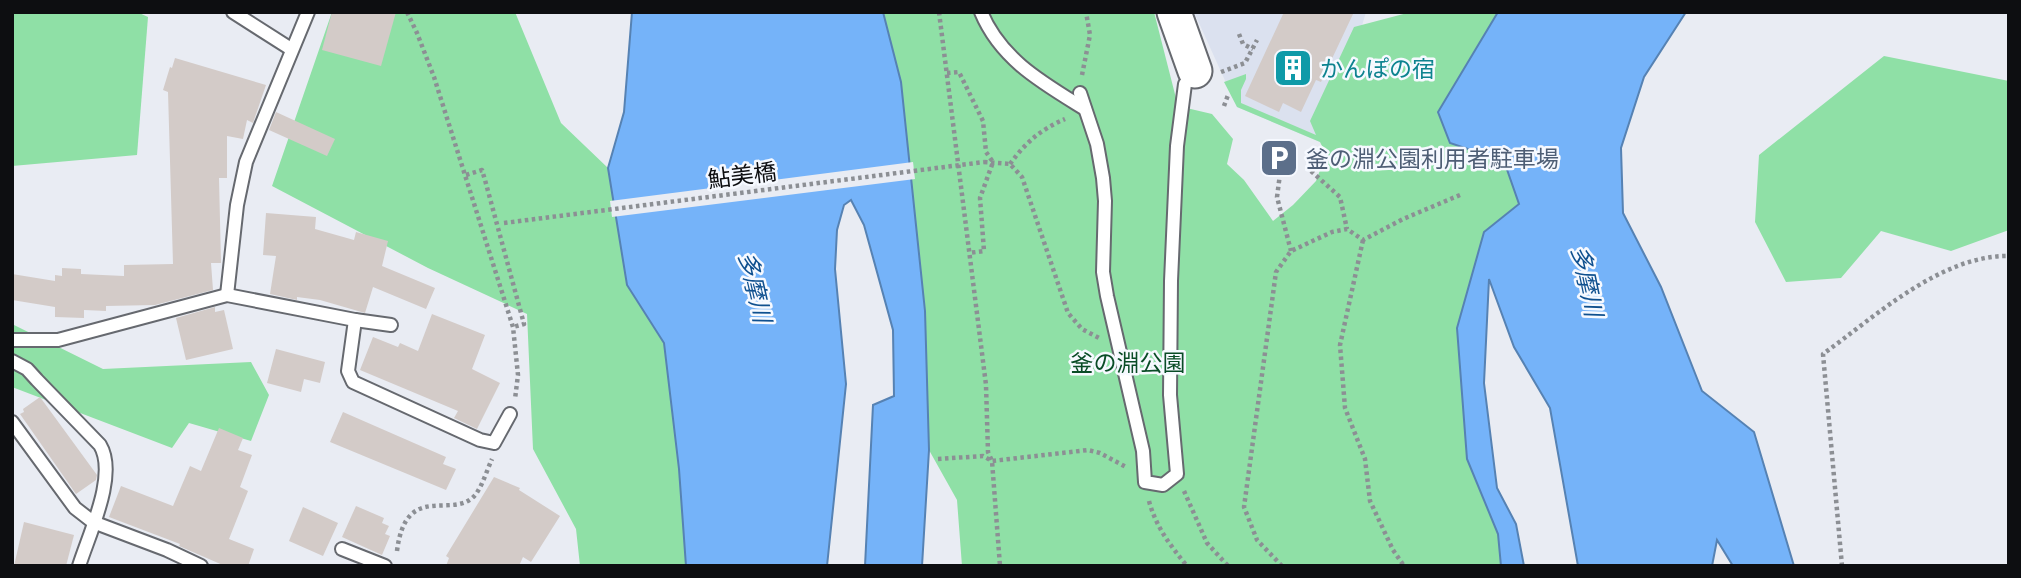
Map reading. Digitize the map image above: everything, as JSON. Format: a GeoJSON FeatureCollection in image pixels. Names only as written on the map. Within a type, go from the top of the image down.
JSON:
{"type":"FeatureCollection","features":[{"type":"Feature","properties":{"kind":"street"},"geometry":{"type":"LineString","coordinates":[[1174,12],[1207,72]]}},
{"type":"Feature","properties":{"kind":"lane"},"geometry":{"type":"LineString","coordinates":[[233,12],[291,49]]}},
{"type":"Feature","properties":{"kind":"lane"},"geometry":{"type":"LineString","coordinates":[[227,295],[237,205],[246,162],[308,12]]}},
{"type":"Feature","properties":{"kind":"lane"},"geometry":{"type":"LineString","coordinates":[[981,12],[995,39],[1016,63],[1085,109]]}},
{"type":"Feature","properties":{"kind":"lane"},"geometry":{"type":"LineString","coordinates":[[1080,93],[1097,144],[1103,178],[1103,272],[1143,451],[1145,482],[1163,485],[1177,474],[1170,395],[1171,281],[1177,146],[1185,85],[1207,72]]}},
{"type":"Feature","properties":{"kind":"lane"},"geometry":{"type":"LineString","coordinates":[[12,340],[58,340],[227,295],[391,325]]}},
{"type":"Feature","properties":{"kind":"lane"},"geometry":{"type":"LineString","coordinates":[[355,320],[348,371],[353,382],[480,440],[494,443],[510,414]]}},
{"type":"Feature","properties":{"kind":"lane"},"geometry":{"type":"LineString","coordinates":[[12,361],[32,374],[105,453],[107,465],[100,505],[79,566]]}},
{"type":"Feature","properties":{"kind":"lane"},"geometry":{"type":"LineString","coordinates":[[12,422],[75,508],[93,522],[201,566]]}},
{"type":"Feature","properties":{"kind":"lane"},"geometry":{"type":"LineString","coordinates":[[342,549],[391,563]]}},
{"type":"Feature","properties":{"kind":"path"},"geometry":{"type":"LineString","coordinates":[[407,12],[435,77],[513,327],[518,375],[517,395],[510,414]]}},
{"type":"Feature","properties":{"kind":"path"},"geometry":{"type":"LineString","coordinates":[[939,12],[986,386],[988,452],[992,461],[1000,566]]}},
{"type":"Feature","properties":{"kind":"path"},"geometry":{"type":"LineString","coordinates":[[1080,93],[1090,35],[1086,12]]}},
{"type":"Feature","properties":{"kind":"path"},"geometry":{"type":"LineString","coordinates":[[1238,34],[1243,44],[1252,49]]}},
{"type":"Feature","properties":{"kind":"path"},"geometry":{"type":"LineString","coordinates":[[1207,72],[1245,63],[1257,40]]}},
{"type":"Feature","properties":{"kind":"path"},"geometry":{"type":"LineString","coordinates":[[947,73],[959,72],[983,121],[986,152],[993,162],[980,198],[984,251],[969,253]]}},
{"type":"Feature","properties":{"kind":"path"},"geometry":{"type":"LineString","coordinates":[[1224,106],[1228,95]]}},
{"type":"Feature","properties":{"kind":"path"},"geometry":{"type":"LineString","coordinates":[[1085,109],[1030,138],[1010,164],[1022,177],[1026,187],[1068,313],[1091,335],[1117,340]]}},
{"type":"Feature","properties":{"kind":"path"},"geometry":{"type":"LineString","coordinates":[[1282,159],[1277,197],[1291,251]]}},
{"type":"Feature","properties":{"kind":"path","name":"鮎美橋"},"geometry":{"type":"LineString","coordinates":[[500,224],[984,162],[1010,164]]}},
{"type":"Feature","properties":{"kind":"path"},"geometry":{"type":"LineString","coordinates":[[467,175],[482,170],[500,224],[524,324],[513,327]]}},
{"type":"Feature","properties":{"kind":"path"},"geometry":{"type":"LineString","coordinates":[[1311,171],[1340,197],[1347,229],[1363,240]]}},
{"type":"Feature","properties":{"kind":"path"},"geometry":{"type":"LineString","coordinates":[[1404,566],[1393,550],[1370,500],[1364,459],[1345,408],[1340,345],[1363,240],[1403,219],[1460,195]]}},
{"type":"Feature","properties":{"kind":"path"},"geometry":{"type":"LineString","coordinates":[[1282,566],[1257,540],[1244,507],[1276,272],[1291,251],[1332,232],[1347,229]]}},
{"type":"Feature","properties":{"kind":"path"},"geometry":{"type":"LineString","coordinates":[[1842,566],[1823,354],[1901,297],[1945,271],[1976,259],[2009,257]]}},
{"type":"Feature","properties":{"kind":"path"},"geometry":{"type":"LineString","coordinates":[[391,563],[399,537],[412,514],[425,506],[464,503],[475,495],[493,456],[494,443]]}},
{"type":"Feature","properties":{"kind":"path"},"geometry":{"type":"LineString","coordinates":[[938,459],[983,456],[992,461],[1088,450],[1121,462],[1145,482],[1154,518],[1165,539],[1187,566]]}},
{"type":"Feature","properties":{"kind":"path"},"geometry":{"type":"LineString","coordinates":[[1177,474],[1207,543],[1228,566]]}},
{"type":"Feature","properties":{"kind":"shaded area"},"geometry":{"type":"Polygon","coordinates":[[[1194,12],[1366,12],[1327,145],[1237,107],[1194,12]]]}},
{"type":"Feature","properties":{"kind":"green space"},"geometry":{"type":"Polygon","coordinates":[[[12,12],[137,12],[148,17],[137,155],[12,166],[12,12]]]}},
{"type":"Feature","properties":{"kind":"green space"},"geometry":{"type":"Polygon","coordinates":[[[332,12],[515,12],[561,123],[608,168],[627,285],[664,343],[679,469],[686,566],[580,566],[576,529],[533,449],[527,314],[428,268],[272,186],[332,12]]]}},
{"type":"Feature","properties":{"kind":"green space","name":"釜の淵公園"},"geometry":{"type":"Polygon","coordinates":[[[883,12],[1154,12],[1178,106],[1212,114],[1233,139],[1227,164],[1244,180],[1273,221],[1316,181],[1326,154],[1320,142],[1237,107],[1224,82],[1246,74],[1241,90],[1241,103],[1316,135],[1310,121],[1354,27],[1411,12],[1498,12],[1438,112],[1450,143],[1504,161],[1519,204],[1484,232],[1467,459],[1498,534],[1501,566],[962,566],[957,500],[929,450],[925,311],[901,82],[883,12]]]}},
{"type":"Feature","properties":{"kind":"green space"},"geometry":{"type":"Polygon","coordinates":[[[1884,56],[2009,81],[2009,230],[1951,251],[1881,231],[1841,278],[1786,282],[1755,222],[1759,155],[1884,56]]]}},
{"type":"Feature","properties":{"kind":"green space"},"geometry":{"type":"Polygon","coordinates":[[[12,324],[103,369],[251,362],[269,395],[251,441],[189,423],[172,448],[12,387],[12,324]]]}},
{"type":"Feature","properties":{"kind":"water","name":"多摩川"},"geometry":{"type":"Polygon","coordinates":[[[632,12],[883,12],[901,82],[925,311],[929,450],[922,566],[865,566],[873,405],[894,396],[893,330],[864,225],[851,200],[844,205],[837,230],[835,269],[846,384],[827,566],[686,566],[679,469],[664,343],[627,285],[608,168],[624,112],[632,12]]]}},
{"type":"Feature","properties":{"kind":"water","name":"多摩川"},"geometry":{"type":"Polygon","coordinates":[[[1498,12],[1686,12],[1644,77],[1621,148],[1623,213],[1661,287],[1702,391],[1754,432],[1794,566],[1733,566],[1717,540],[1712,566],[1578,566],[1550,408],[1514,347],[1489,279],[1484,383],[1497,488],[1516,524],[1524,566],[1501,566],[1498,534],[1467,459],[1457,328],[1484,232],[1519,204],[1504,161],[1450,143],[1438,112],[1498,12]]]}},
{"type":"Feature","properties":{"kind":"pier"},"geometry":{"type":"Polygon","coordinates":[[[913,162],[915,179],[612,217],[610,201],[913,162]]]}},
{"type":"Feature","properties":{"kind":"building"},"geometry":{"type":"Polygon","coordinates":[[[332,12],[396,12],[381,66],[322,50],[332,12]]]}},
{"type":"Feature","properties":{"kind":"building","name":"かんぽの宿"},"geometry":{"type":"Polygon","coordinates":[[[1284,12],[1354,12],[1321,82],[1316,80],[1301,112],[1283,103],[1279,112],[1245,96],[1284,12]]]}},
{"type":"Feature","properties":{"kind":"building"},"geometry":{"type":"Polygon","coordinates":[[[175,58],[266,85],[253,123],[247,120],[243,139],[227,136],[227,178],[219,178],[221,263],[211,263],[213,290],[155,305],[106,306],[106,311],[84,310],[84,318],[55,317],[55,307],[12,300],[12,274],[55,281],[55,275],[62,276],[62,268],[81,269],[81,274],[124,276],[124,265],[173,264],[168,92],[163,90],[175,58]]]}},
{"type":"Feature","properties":{"kind":"building"},"geometry":{"type":"Polygon","coordinates":[[[276,112],[335,139],[327,156],[269,130],[276,112]]]}},
{"type":"Feature","properties":{"kind":"building"},"geometry":{"type":"Polygon","coordinates":[[[266,213],[316,217],[315,229],[354,240],[356,232],[388,241],[382,266],[435,288],[426,309],[373,287],[365,313],[320,300],[297,297],[297,300],[270,294],[276,256],[263,255],[266,213]]]}},
{"type":"Feature","properties":{"kind":"building"},"geometry":{"type":"Polygon","coordinates":[[[215,307],[215,312],[224,310],[233,349],[186,360],[176,318],[215,307]]]}},
{"type":"Feature","properties":{"kind":"building"},"geometry":{"type":"Polygon","coordinates":[[[432,314],[485,335],[472,369],[500,383],[477,429],[454,418],[458,411],[360,370],[373,337],[398,347],[400,343],[418,351],[432,314]]]}},
{"type":"Feature","properties":{"kind":"building"},"geometry":{"type":"Polygon","coordinates":[[[276,349],[325,362],[320,383],[304,379],[301,392],[267,383],[276,349]]]}},
{"type":"Feature","properties":{"kind":"building"},"geometry":{"type":"Polygon","coordinates":[[[40,397],[97,475],[96,480],[76,494],[20,414],[40,397]]]}},
{"type":"Feature","properties":{"kind":"building"},"geometry":{"type":"Polygon","coordinates":[[[343,412],[446,457],[443,464],[456,469],[446,490],[330,442],[343,412]]]}},
{"type":"Feature","properties":{"kind":"building"},"geometry":{"type":"Polygon","coordinates":[[[219,428],[243,438],[238,450],[252,455],[240,487],[248,491],[229,539],[254,549],[248,566],[225,566],[179,546],[180,544],[109,517],[121,486],[173,506],[190,466],[201,471],[219,428]]]}},
{"type":"Feature","properties":{"kind":"building"},"geometry":{"type":"Polygon","coordinates":[[[494,477],[520,488],[519,490],[560,516],[531,562],[523,557],[519,566],[446,566],[449,558],[446,556],[494,477]]]}},
{"type":"Feature","properties":{"kind":"building"},"geometry":{"type":"Polygon","coordinates":[[[356,506],[384,518],[382,523],[389,526],[385,534],[390,536],[382,555],[342,537],[356,506]]]}},
{"type":"Feature","properties":{"kind":"building"},"geometry":{"type":"Polygon","coordinates":[[[303,507],[338,523],[323,556],[289,541],[303,507]]]}},
{"type":"Feature","properties":{"kind":"building"},"geometry":{"type":"Polygon","coordinates":[[[24,522],[74,535],[66,566],[14,566],[24,522]]]}},
{"type":"Feature","properties":{"kind":"place","name":"かんぽの宿"},"geometry":{"type":"Point","coordinates":[1293,68]}},
{"type":"Feature","properties":{"kind":"place","name":"釜の淵公園利用者駐車場"},"geometry":{"type":"Point","coordinates":[1279,158]}}]}
